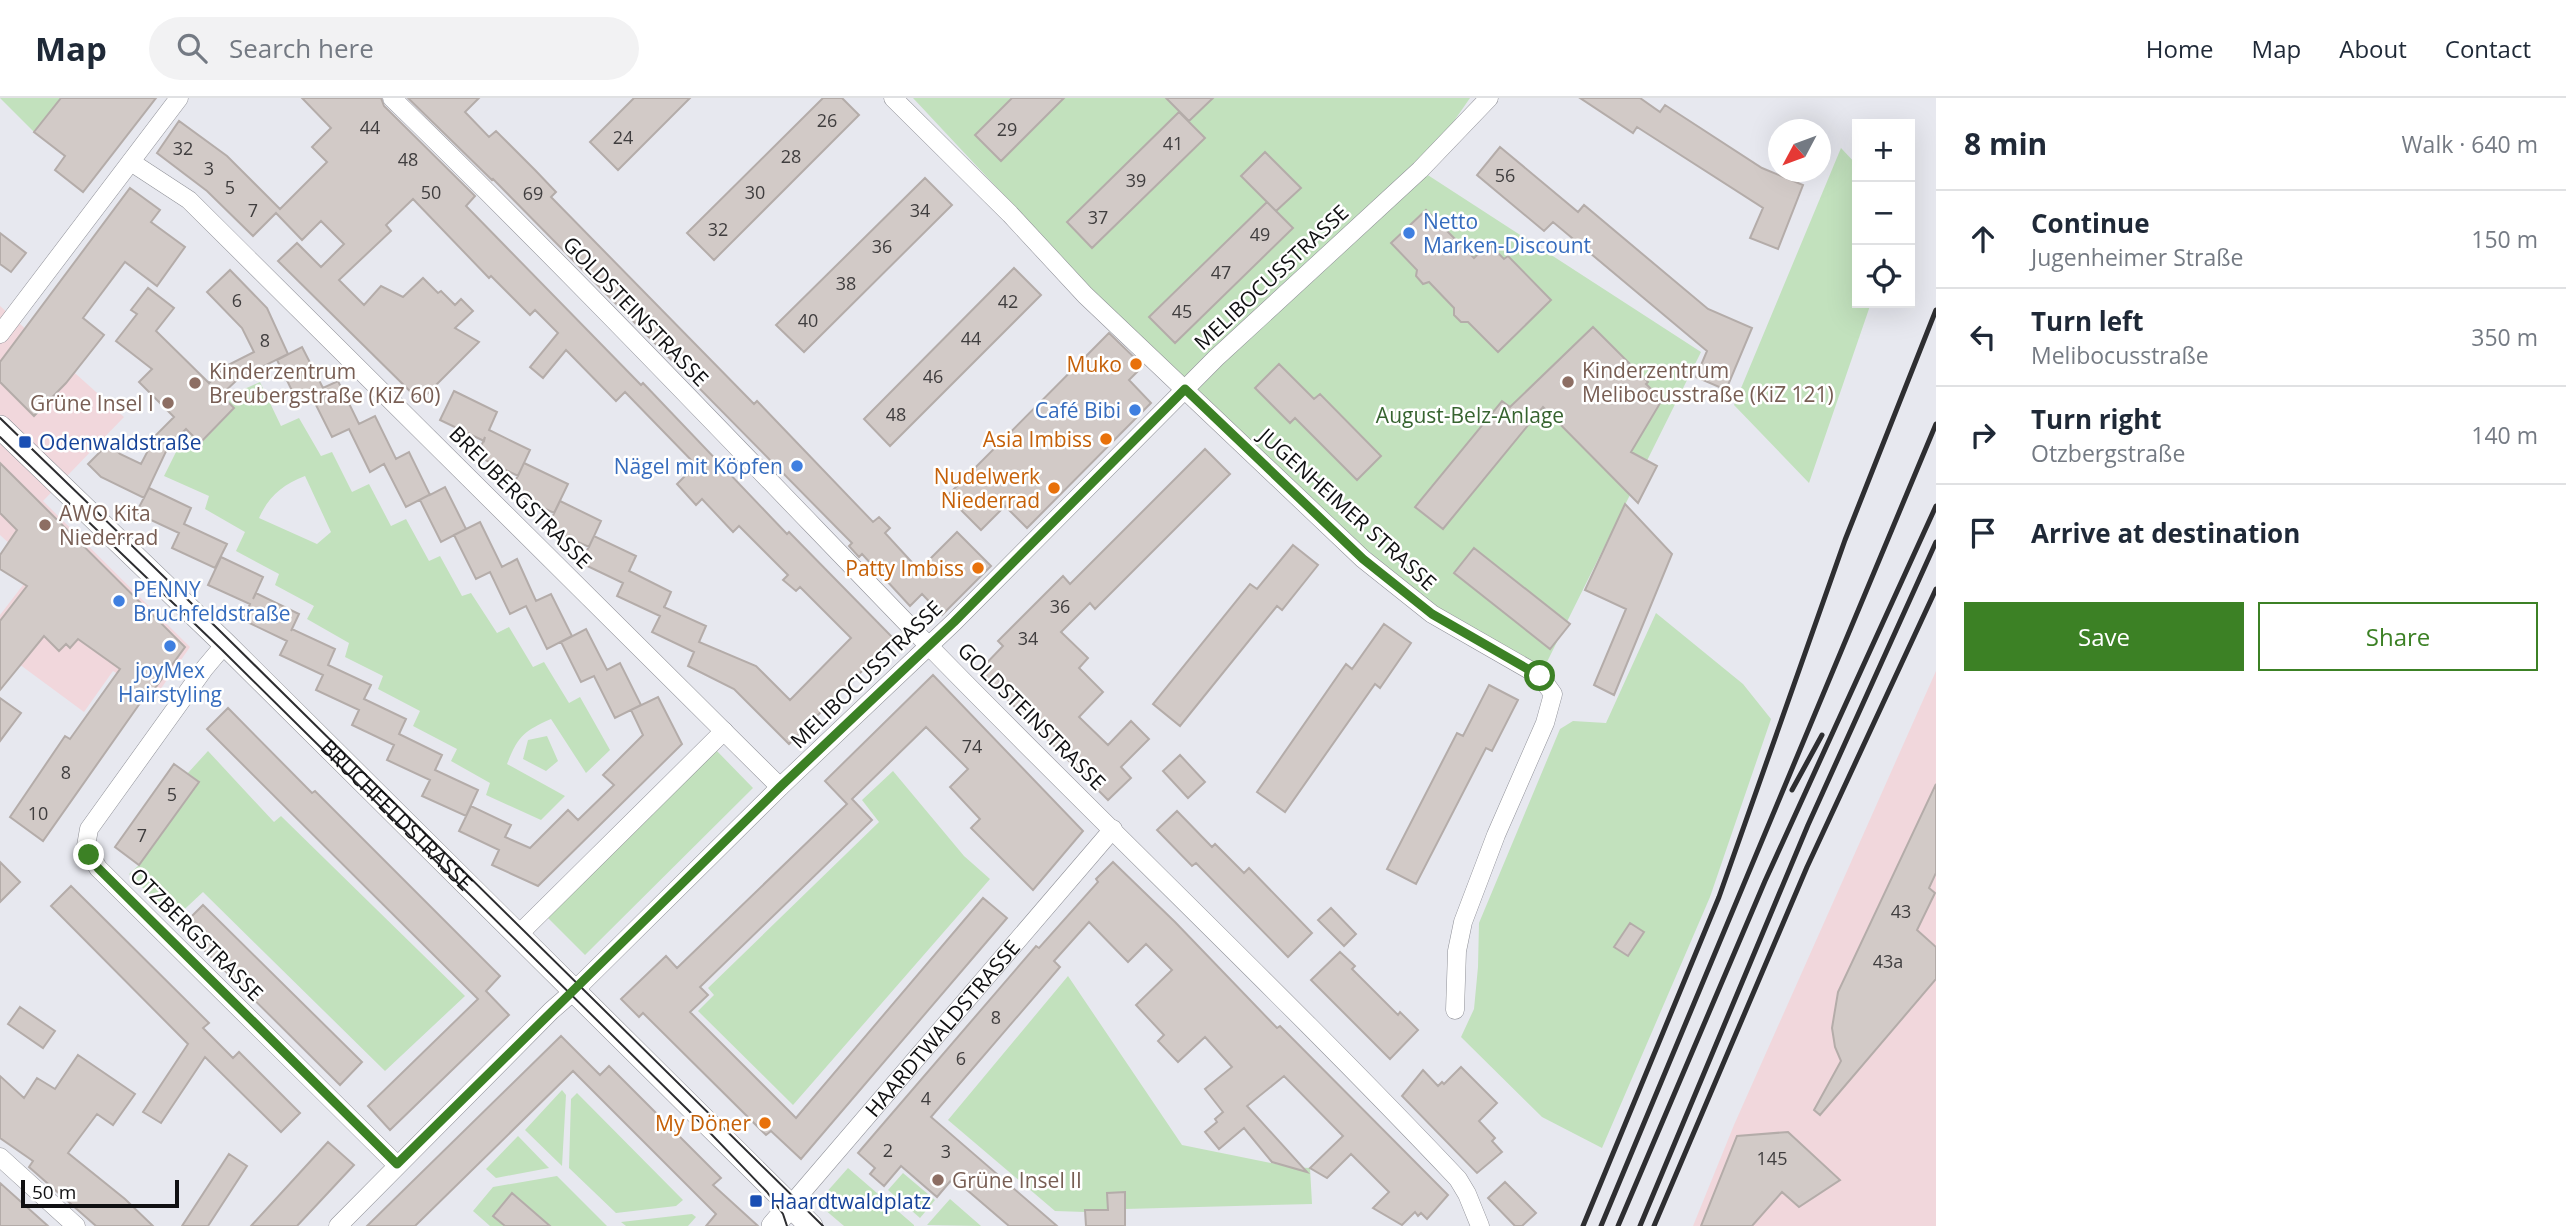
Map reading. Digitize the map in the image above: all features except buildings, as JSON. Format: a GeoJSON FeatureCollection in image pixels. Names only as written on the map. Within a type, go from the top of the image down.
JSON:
{"type":"FeatureCollection","features":[{"type":"Feature","properties":{"kind":"street"},"geometry":{"type":"LineString","coordinates":[[0,334],[179,98]]}},
{"type":"Feature","properties":{"kind":"street","name":"GOLDSTEINSTRASSE"},"geometry":{"type":"LineString","coordinates":[[392,98],[491,195],[928,645],[1376,1093],[1458,1180],[1480,1226]]}},
{"type":"Feature","properties":{"kind":"street","name":"JUGENHEIMER STRASSE"},"geometry":{"type":"LineString","coordinates":[[893,98],[1010,214],[1085,295],[1363,559],[1432,614],[1540,676],[1553,694],[1545,723],[1496,835],[1463,922],[1457,951],[1455,1010]]}},
{"type":"Feature","properties":{"kind":"street","name":"MELIBOCUSSTRASSE"},"geometry":{"type":"LineString","coordinates":[[338,1226],[397,1164],[780,787],[954,622],[1216,358],[1420,170],[1489,98]]}},
{"type":"Feature","properties":{"kind":"street","name":"BREUBERGSTRASSE"},"geometry":{"type":"LineString","coordinates":[[131,162],[189,200],[780,787]]}},
{"type":"Feature","properties":{"kind":"street","name":"BRUCHFELDSTRASSE"},"geometry":{"type":"LineString","coordinates":[[0,426],[519,934],[790,1206]]}},
{"type":"Feature","properties":{"kind":"street","name":"OTZBERGSTRASSE"},"geometry":{"type":"LineString","coordinates":[[225,644],[204,669],[89,829],[86,846],[98,868],[397,1164]]}},
{"type":"Feature","properties":{"kind":"street"},"geometry":{"type":"LineString","coordinates":[[519,934],[724,731]]}},
{"type":"Feature","properties":{"kind":"street","name":"HAARDTWALDSTRASSE"},"geometry":{"type":"LineString","coordinates":[[773,1226],[1112,829]]}},
{"type":"Feature","properties":{"kind":"street"},"geometry":{"type":"LineString","coordinates":[[0,1157],[76,1226]]}},
{"type":"Feature","properties":{"kind":"street"},"geometry":{"type":"LineString","coordinates":[[790,1206],[811,1226]]}},
{"type":"Feature","properties":{"kind":"shaded area"},"geometry":{"type":"Polygon","coordinates":[[[0,306],[124,417],[43,501],[190,647],[155,697],[113,671],[84,712],[0,650],[0,615],[36,568],[0,535],[0,306]]]}},
{"type":"Feature","properties":{"kind":"shaded area"},"geometry":{"type":"Polygon","coordinates":[[[1936,671],[1936,1226],[1693,1226],[1734,1125],[1936,671]]]}},
{"type":"Feature","properties":{"kind":"green space"},"geometry":{"type":"Polygon","coordinates":[[[0,98],[61,98],[34,132],[0,98]]]}},
{"type":"Feature","properties":{"kind":"green space","name":"August-Belz-Anlage"},"geometry":{"type":"Polygon","coordinates":[[[913,98],[1470,98],[1420,170],[1701,352],[1540,676],[1363,559],[1185,389],[913,98]]]}},
{"type":"Feature","properties":{"kind":"green space"},"geometry":{"type":"Polygon","coordinates":[[[1841,148],[1852,160],[1852,308],[1869,308],[1809,483],[1734,405],[1827,182],[1831,182],[1831,172],[1841,148]]]}},
{"type":"Feature","properties":{"kind":"green space"},"geometry":{"type":"Polygon","coordinates":[[[260,382],[281,426],[299,418],[321,456],[332,452],[352,492],[369,484],[391,526],[406,519],[429,561],[440,556],[462,596],[471,593],[497,633],[509,627],[533,667],[544,662],[569,703],[580,697],[610,750],[586,773],[551,719],[523,736],[507,764],[565,796],[541,820],[486,795],[490,783],[451,761],[457,749],[413,726],[420,711],[378,689],[383,676],[345,657],[349,643],[307,619],[314,606],[275,585],[279,574],[236,551],[245,532],[205,509],[209,496],[164,476],[177,450],[193,435],[201,443],[234,409],[228,402],[240,391],[260,382]],[[305,476],[277,492],[259,518],[317,544],[331,532],[305,476]]]}},
{"type":"Feature","properties":{"kind":"green space"},"geometry":{"type":"Polygon","coordinates":[[[1656,613],[1743,684],[1771,719],[1710,897],[1602,1148],[1542,1117],[1461,1037],[1474,1009],[1479,923],[1560,729],[1573,721],[1606,723],[1656,613]]]}},
{"type":"Feature","properties":{"kind":"green space"},"geometry":{"type":"Polygon","coordinates":[[[547,736],[558,761],[546,771],[523,759],[528,740],[547,736]]]}},
{"type":"Feature","properties":{"kind":"green space"},"geometry":{"type":"Polygon","coordinates":[[[715,749],[753,788],[585,955],[547,917],[715,749]]]}},
{"type":"Feature","properties":{"kind":"green space"},"geometry":{"type":"Polygon","coordinates":[[[208,751],[274,822],[281,816],[465,996],[385,1071],[203,892],[174,919],[129,874],[139,865],[199,782],[187,774],[208,751]]]}},
{"type":"Feature","properties":{"kind":"green space"},"geometry":{"type":"Polygon","coordinates":[[[893,771],[964,856],[990,879],[793,1105],[698,1011],[714,995],[708,988],[879,822],[862,800],[893,771]]]}},
{"type":"Feature","properties":{"kind":"green space"},"geometry":{"type":"Polygon","coordinates":[[[1068,976],[1182,1145],[1291,1167],[1310,1168],[1312,1204],[1125,1209],[1124,1192],[1108,1193],[1108,1210],[1055,1211],[948,1120],[1068,976]]]}},
{"type":"Feature","properties":{"kind":"green space"},"geometry":{"type":"Polygon","coordinates":[[[562,1090],[566,1095],[562,1166],[525,1130],[562,1090]]]}},
{"type":"Feature","properties":{"kind":"green space"},"geometry":{"type":"Polygon","coordinates":[[[577,1093],[683,1200],[676,1206],[616,1213],[569,1168],[571,1099],[577,1093]]]}},
{"type":"Feature","properties":{"kind":"green space"},"geometry":{"type":"Polygon","coordinates":[[[518,1136],[549,1168],[496,1178],[486,1169],[518,1136]]]}},
{"type":"Feature","properties":{"kind":"green space"},"geometry":{"type":"Polygon","coordinates":[[[848,1168],[914,1226],[844,1226],[817,1203],[848,1168]]]}},
{"type":"Feature","properties":{"kind":"green space"},"geometry":{"type":"Polygon","coordinates":[[[903,1173],[935,1200],[920,1218],[888,1190],[903,1173]]]}},
{"type":"Feature","properties":{"kind":"green space"},"geometry":{"type":"Polygon","coordinates":[[[557,1176],[607,1226],[550,1226],[513,1193],[493,1215],[505,1226],[490,1226],[473,1211],[493,1187],[557,1176]]]}},
{"type":"Feature","properties":{"kind":"green space"},"geometry":{"type":"Polygon","coordinates":[[[950,1199],[981,1226],[927,1225],[950,1199]]]}},
{"type":"Feature","properties":{"kind":"green space"},"geometry":{"type":"Polygon","coordinates":[[[692,1214],[696,1217],[688,1226],[626,1226],[621,1222],[692,1214]]]}},
{"type":"Feature","properties":{"kind":"tram line"},"geometry":{"type":"LineString","coordinates":[[0,418],[218,629],[823,1226]]}},
{"type":"Feature","properties":{"kind":"tram line"},"geometry":{"type":"LineString","coordinates":[[0,437],[221,649],[689,1111],[767,1192],[783,1214],[787,1226]]}},
{"type":"Feature","properties":{"kind":"railway"},"geometry":{"type":"LineString","coordinates":[[1583,1226],[1719,897],[1845,540],[1936,310]]}},
{"type":"Feature","properties":{"kind":"railway"},"geometry":{"type":"LineString","coordinates":[[1601,1226],[1936,424]]}},
{"type":"Feature","properties":{"kind":"railway"},"geometry":{"type":"LineString","coordinates":[[1618,1226],[1765,881],[1936,506]]}},
{"type":"Feature","properties":{"kind":"railway"},"geometry":{"type":"LineString","coordinates":[[1640,1226],[1808,825],[1936,542]]}},
{"type":"Feature","properties":{"kind":"railway"},"geometry":{"type":"LineString","coordinates":[[1654,1226],[1807,867],[1936,589]]}},
{"type":"Feature","properties":{"kind":"railway"},"geometry":{"type":"LineString","coordinates":[[1792,790],[1822,735]]}},
{"type":"Feature","properties":{"kind":"place","name":"Netto Marken-Discount"},"geometry":{"type":"Point","coordinates":[1409,233]}},
{"type":"Feature","properties":{"kind":"place","name":"Muko"},"geometry":{"type":"Point","coordinates":[1136,364]}},
{"type":"Feature","properties":{"kind":"place","name":"Kinderzentrum Melibocusstraße (KiZ 121)"},"geometry":{"type":"Point","coordinates":[1568,382]}},
{"type":"Feature","properties":{"kind":"place","name":"Kinderzentrum Breubergstraße (KiZ 60)"},"geometry":{"type":"Point","coordinates":[195,383]}},
{"type":"Feature","properties":{"kind":"place","name":"Grüne Insel I"},"geometry":{"type":"Point","coordinates":[168,403]}},
{"type":"Feature","properties":{"kind":"place","name":"Café Bibi"},"geometry":{"type":"Point","coordinates":[1135,410]}},
{"type":"Feature","properties":{"kind":"place","name":"Asia Imbiss"},"geometry":{"type":"Point","coordinates":[1106,439]}},
{"type":"Feature","properties":{"kind":"place","name":"Odenwaldstraße"},"geometry":{"type":"Point","coordinates":[25,442]}},
{"type":"Feature","properties":{"kind":"place","name":"Nägel mit Köpfen"},"geometry":{"type":"Point","coordinates":[797,466]}},
{"type":"Feature","properties":{"kind":"place","name":"Nudelwerk Niederrad"},"geometry":{"type":"Point","coordinates":[1054,488]}},
{"type":"Feature","properties":{"kind":"place","name":"AWO Kita Niederrad"},"geometry":{"type":"Point","coordinates":[45,525]}},
{"type":"Feature","properties":{"kind":"place","name":"Patty Imbiss"},"geometry":{"type":"Point","coordinates":[978,568]}},
{"type":"Feature","properties":{"kind":"place","name":"PENNY Bruchfeldstraße"},"geometry":{"type":"Point","coordinates":[119,601]}},
{"type":"Feature","properties":{"kind":"place","name":"joyMex Hairstyling"},"geometry":{"type":"Point","coordinates":[170,646]}},
{"type":"Feature","properties":{"kind":"place","name":"My Döner"},"geometry":{"type":"Point","coordinates":[765,1123]}},
{"type":"Feature","properties":{"kind":"place","name":"Grüne Insel II"},"geometry":{"type":"Point","coordinates":[938,1180]}},
{"type":"Feature","properties":{"kind":"place","name":"Haardtwaldplatz"},"geometry":{"type":"Point","coordinates":[756,1201]}},
{"type":"Feature","properties":{"kind":"route"},"geometry":{"type":"LineString","coordinates":[[89,855],[98,868],[397,1164],[780,787],[954,622],[1185,389],[1363,559],[1432,614],[1540,676]]}}]}
